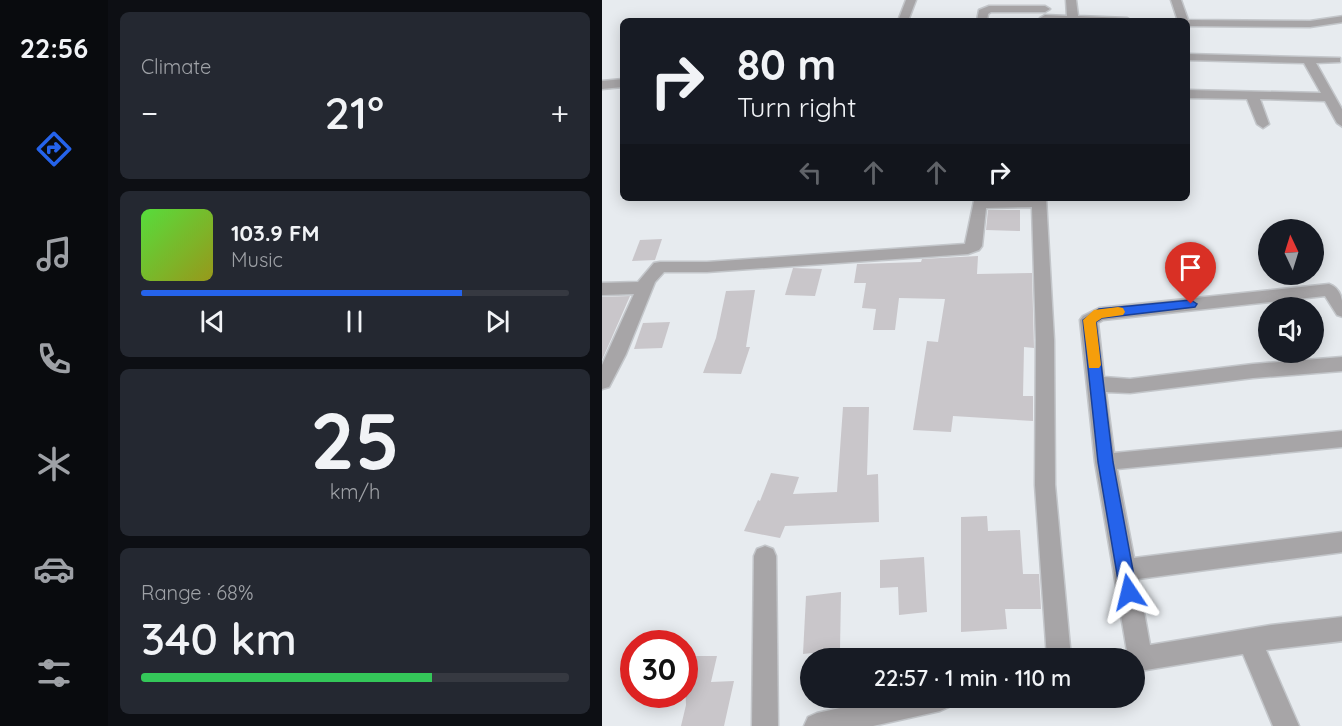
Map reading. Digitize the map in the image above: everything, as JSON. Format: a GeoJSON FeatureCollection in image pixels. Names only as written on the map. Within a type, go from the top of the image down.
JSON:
{"type":"FeatureCollection","features":[{"type":"Feature","properties":{"kind":"street"},"geometry":{"type":"LineString","coordinates":[[904,18],[911,0]]}},
{"type":"Feature","properties":{"kind":"street"},"geometry":{"type":"LineString","coordinates":[[1071,0],[1073,18]]}},
{"type":"Feature","properties":{"kind":"street"},"geometry":{"type":"LineString","coordinates":[[1176,0],[1182,18]]}},
{"type":"Feature","properties":{"kind":"street"},"geometry":{"type":"LineString","coordinates":[[982,18],[983,12],[989,9],[1045,12],[1069,18]]}},
{"type":"Feature","properties":{"kind":"street"},"geometry":{"type":"LineString","coordinates":[[1190,23],[1268,25],[1341,21]]}},
{"type":"Feature","properties":{"kind":"street"},"geometry":{"type":"LineString","coordinates":[[1190,57],[1336,60]]}},
{"type":"Feature","properties":{"kind":"street"},"geometry":{"type":"LineString","coordinates":[[1308,59],[1343,123]]}},
{"type":"Feature","properties":{"kind":"street"},"geometry":{"type":"LineString","coordinates":[[602,85],[620,82]]}},
{"type":"Feature","properties":{"kind":"street"},"geometry":{"type":"LineString","coordinates":[[1190,94],[1328,97]]}},
{"type":"Feature","properties":{"kind":"street"},"geometry":{"type":"LineString","coordinates":[[1252,96],[1263,124]]}},
{"type":"Feature","properties":{"kind":"street"},"geometry":{"type":"LineString","coordinates":[[602,382],[617,354],[644,288],[654,271],[660,267],[707,267],[968,249],[974,246],[979,204],[1012,201]]}},
{"type":"Feature","properties":{"kind":"street"},"geometry":{"type":"LineString","coordinates":[[1039,201],[1045,340],[1045,485],[1059,648]]}},
{"type":"Feature","properties":{"kind":"street"},"geometry":{"type":"LineString","coordinates":[[602,289],[644,288]]}},
{"type":"Feature","properties":{"kind":"street"},"geometry":{"type":"LineString","coordinates":[[1136,648],[1106,462],[1089,320],[1099,314],[1336,290],[1343,311]]}},
{"type":"Feature","properties":{"kind":"street"},"geometry":{"type":"LineString","coordinates":[[1096,384],[1130,386],[1253,371],[1343,364]]}},
{"type":"Feature","properties":{"kind":"street"},"geometry":{"type":"LineString","coordinates":[[1106,462],[1343,439]]}},
{"type":"Feature","properties":{"kind":"street"},"geometry":{"type":"LineString","coordinates":[[1125,570],[1343,542]]}},
{"type":"Feature","properties":{"kind":"street"},"geometry":{"type":"LineString","coordinates":[[765,556],[765,726]]}},
{"type":"Feature","properties":{"kind":"street"},"geometry":{"type":"LineString","coordinates":[[1145,659],[1250,641],[1343,629]]}},
{"type":"Feature","properties":{"kind":"street"},"geometry":{"type":"LineString","coordinates":[[1250,641],[1286,726]]}},
{"type":"Feature","properties":{"kind":"street"},"geometry":{"type":"LineString","coordinates":[[817,726],[896,708]]}},
{"type":"Feature","properties":{"kind":"building"},"geometry":{"type":"Polygon","coordinates":[[[988,210],[1020,210],[1020,231],[986,230],[988,210]]]}},
{"type":"Feature","properties":{"kind":"building"},"geometry":{"type":"Polygon","coordinates":[[[662,239],[655,260],[632,261],[640,240],[662,239]]]}},
{"type":"Feature","properties":{"kind":"building"},"geometry":{"type":"Polygon","coordinates":[[[978,256],[977,274],[1032,273],[1034,348],[1024,347],[1023,396],[1033,396],[1033,421],[953,416],[951,432],[913,430],[927,341],[938,342],[945,299],[899,298],[895,330],[873,330],[876,309],[862,308],[866,283],[854,283],[857,264],[921,262],[922,259],[978,256]]]}},
{"type":"Feature","properties":{"kind":"building"},"geometry":{"type":"Polygon","coordinates":[[[793,268],[822,269],[815,296],[785,295],[793,268]]]}},
{"type":"Feature","properties":{"kind":"building"},"geometry":{"type":"Polygon","coordinates":[[[755,290],[746,347],[750,347],[741,374],[703,373],[716,338],[726,291],[755,290]]]}},
{"type":"Feature","properties":{"kind":"building"},"geometry":{"type":"Polygon","coordinates":[[[630,296],[602,360],[602,297],[630,296]]]}},
{"type":"Feature","properties":{"kind":"building"},"geometry":{"type":"Polygon","coordinates":[[[670,322],[662,348],[634,349],[643,323],[670,322]]]}},
{"type":"Feature","properties":{"kind":"building"},"geometry":{"type":"Polygon","coordinates":[[[843,407],[869,407],[867,475],[878,474],[879,522],[785,526],[780,538],[744,531],[758,500],[760,501],[771,473],[799,477],[793,494],[837,492],[843,407]]]}},
{"type":"Feature","properties":{"kind":"building"},"geometry":{"type":"Polygon","coordinates":[[[987,516],[988,531],[1020,530],[1023,574],[1039,574],[1041,609],[1005,609],[1007,629],[961,632],[961,517],[987,516]]]}},
{"type":"Feature","properties":{"kind":"building"},"geometry":{"type":"Polygon","coordinates":[[[924,557],[927,612],[899,615],[898,587],[880,588],[880,560],[924,557]]]}},
{"type":"Feature","properties":{"kind":"building"},"geometry":{"type":"Polygon","coordinates":[[[841,592],[840,648],[803,648],[806,596],[841,592]]]}},
{"type":"Feature","properties":{"kind":"building"},"geometry":{"type":"Polygon","coordinates":[[[698,656],[717,656],[711,682],[734,681],[724,726],[681,726],[685,708],[698,708],[698,656]]]}},
{"type":"Feature","properties":{"kind":"slow traffic"},"geometry":{"type":"LineString","coordinates":[[1094,365],[1089,320],[1099,314],[1118,312]]}},
{"type":"Feature","properties":{"kind":"route"},"geometry":{"type":"LineString","coordinates":[[1129,592],[1106,462],[1089,320],[1099,314],[1191,304]]}}]}
